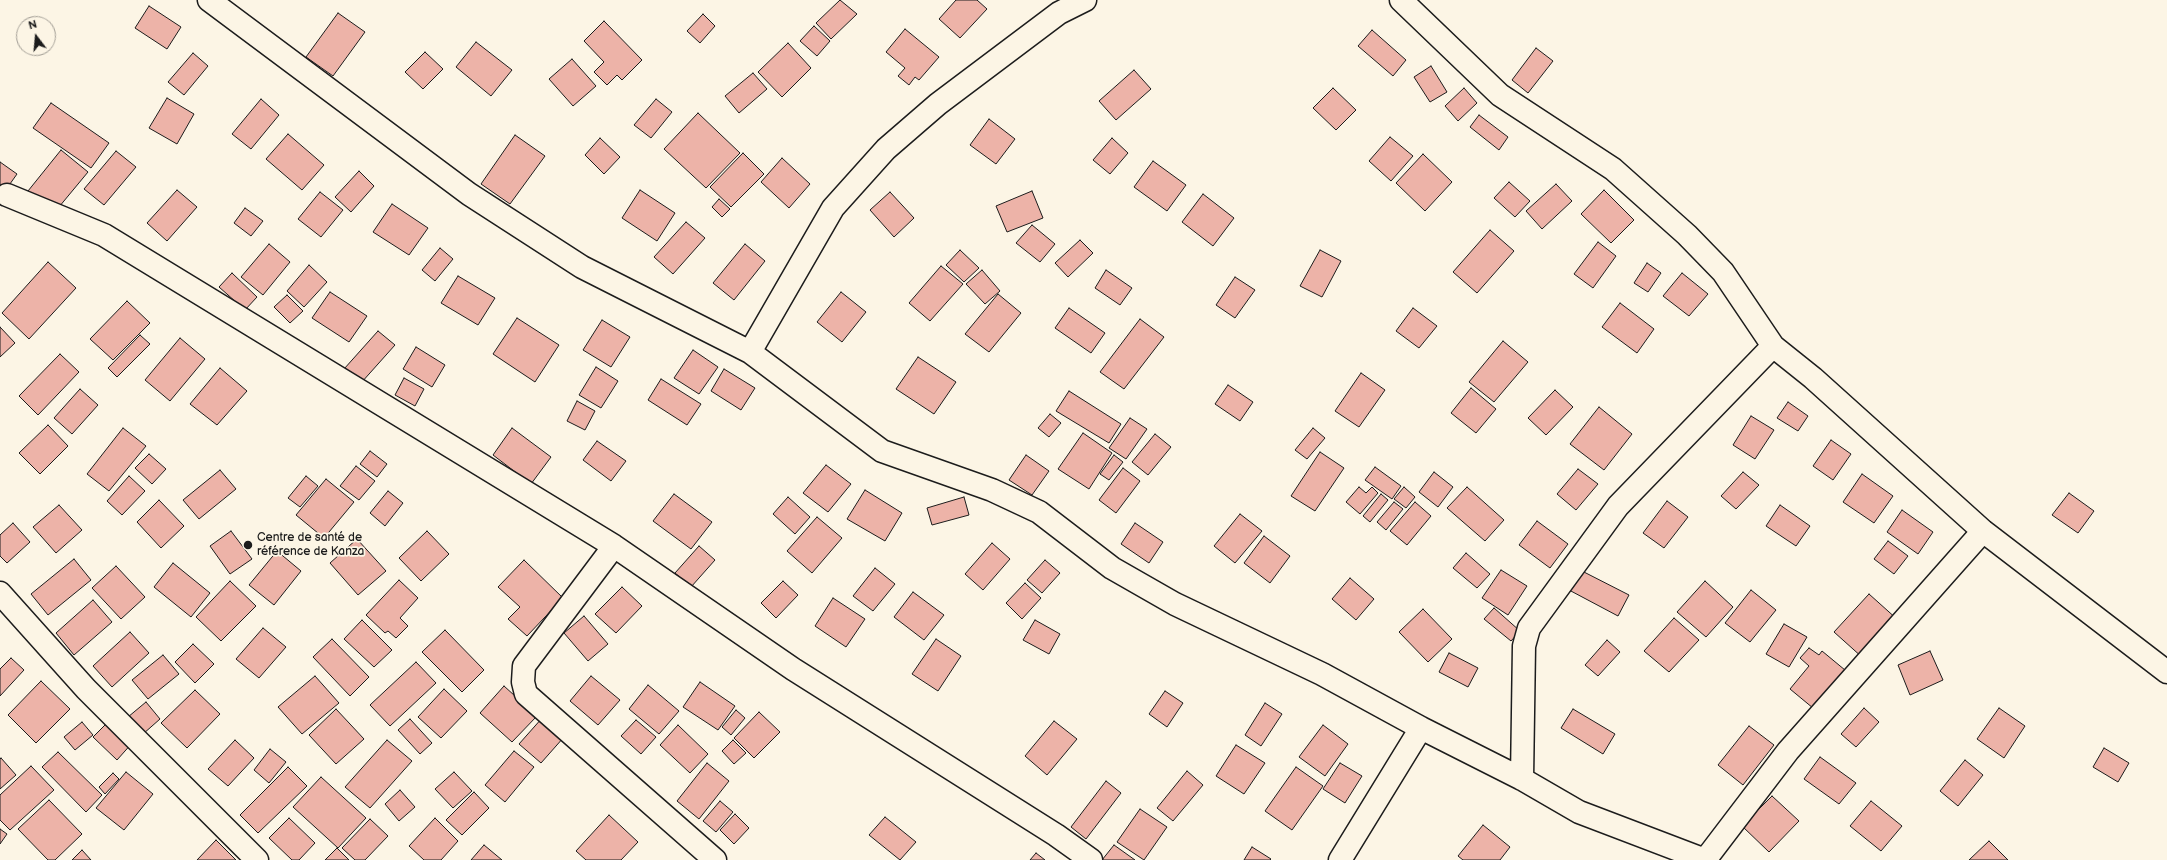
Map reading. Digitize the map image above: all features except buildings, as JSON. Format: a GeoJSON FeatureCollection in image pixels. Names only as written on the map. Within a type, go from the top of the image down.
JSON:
{"type":"FeatureCollection","features":[{"type":"Feature","properties":{"kind":"street"},"geometry":{"type":"LineString","coordinates":[[210,0],[469,194],[582,267],[750,352],[882,451],[992,490],[1039,512],[1112,568],[1175,604],[1322,674],[1421,728],[1522,779],[1579,812],[1705,860],[1788,751],[1983,531]]}},
{"type":"Feature","properties":{"kind":"street"},"geometry":{"type":"LineString","coordinates":[[750,352],[833,208],[886,149],[938,104],[1046,22],[1059,13],[1085,0]]}},
{"type":"Feature","properties":{"kind":"street"},"geometry":{"type":"LineString","coordinates":[[1401,0],[1500,95],[1613,169],[1687,235],[1723,272],[1773,346],[1813,378],[1983,531],[2167,672]]}},
{"type":"Feature","properties":{"kind":"street"},"geometry":{"type":"LineString","coordinates":[[7,195],[104,236],[614,546],[793,669],[1056,835],[1091,860]]}},
{"type":"Feature","properties":{"kind":"street"},"geometry":{"type":"LineString","coordinates":[[1522,779],[1524,646],[1529,628],[1618,506],[1773,346]]}},
{"type":"Feature","properties":{"kind":"street"},"geometry":{"type":"LineString","coordinates":[[614,546],[524,666],[522,682],[526,694],[715,860]]}},
{"type":"Feature","properties":{"kind":"street"},"geometry":{"type":"LineString","coordinates":[[0,593],[86,689],[257,860]]}},
{"type":"Feature","properties":{"kind":"street"},"geometry":{"type":"LineString","coordinates":[[1340,860],[1421,728]]}},
{"type":"Feature","properties":{"kind":"place","name":"Centre de santé de référence de Kanza"},"geometry":{"type":"Point","coordinates":[248,545]}}]}
